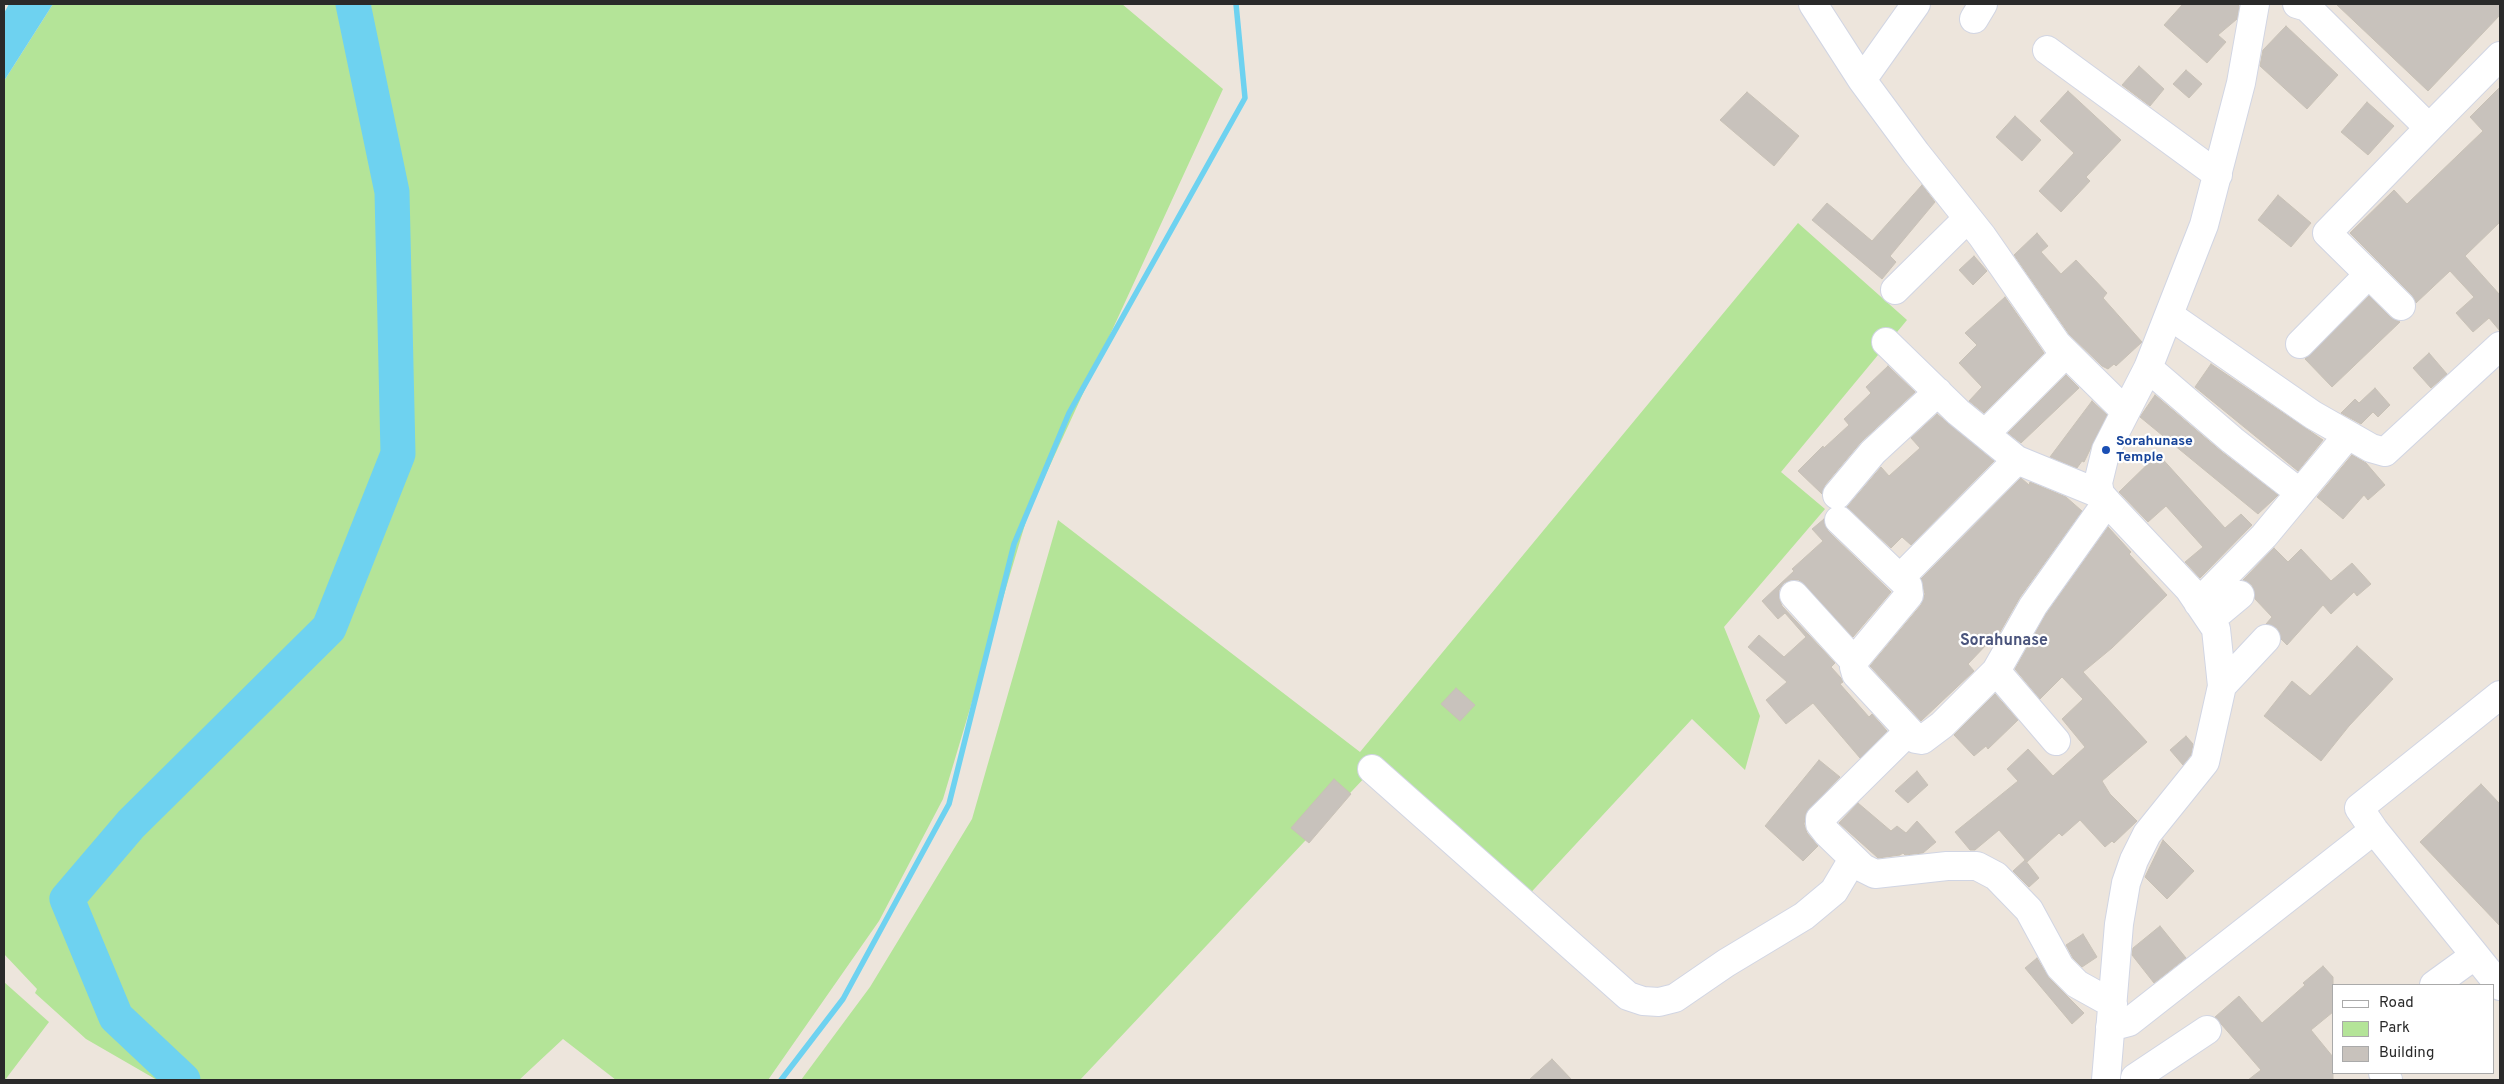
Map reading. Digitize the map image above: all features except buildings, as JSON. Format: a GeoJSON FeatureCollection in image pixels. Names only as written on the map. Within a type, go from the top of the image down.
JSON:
{"type":"FeatureCollection","features":[{"type":"Feature","properties":{"kind":"street"},"geometry":{"type":"LineString","coordinates":[[1813,4],[1862,80],[2066,353],[2125,411]]}},
{"type":"Feature","properties":{"kind":"street"},"geometry":{"type":"LineString","coordinates":[[1862,80],[1916,4]]}},
{"type":"Feature","properties":{"kind":"street"},"geometry":{"type":"LineString","coordinates":[[2207,1030],[2137,1079],[2106,1068],[2119,924],[2126,883],[2134,860],[2148,834],[2205,762],[2222,686],[2216,629],[2189,589],[2104,498],[2098,483],[2106,450],[2148,368],[2204,225],[2241,84],[2255,4]]}},
{"type":"Feature","properties":{"kind":"street"},"geometry":{"type":"LineString","coordinates":[[2297,4],[2307,7],[2430,128]]}},
{"type":"Feature","properties":{"kind":"street"},"geometry":{"type":"LineString","coordinates":[[2047,50],[2218,175]]}},
{"type":"Feature","properties":{"kind":"street"},"geometry":{"type":"LineString","coordinates":[[2401,306],[2327,233],[2500,56]]}},
{"type":"Feature","properties":{"kind":"street"},"geometry":{"type":"LineString","coordinates":[[1895,290],[1967,219]]}},
{"type":"Feature","properties":{"kind":"street"},"geometry":{"type":"LineString","coordinates":[[2300,344],[2369,274]]}},
{"type":"Feature","properties":{"kind":"street"},"geometry":{"type":"LineString","coordinates":[[2168,315],[2238,365],[2348,436],[2371,448],[2385,452],[2500,346]]}},
{"type":"Feature","properties":{"kind":"street"},"geometry":{"type":"LineString","coordinates":[[1886,342],[1958,412],[2017,460],[2104,498]]}},
{"type":"Feature","properties":{"kind":"street"},"geometry":{"type":"LineString","coordinates":[[1986,433],[2066,353]]}},
{"type":"Feature","properties":{"kind":"street"},"geometry":{"type":"LineString","coordinates":[[2148,368],[2232,440],[2300,493]]}},
{"type":"Feature","properties":{"kind":"street"},"geometry":{"type":"LineString","coordinates":[[1854,661],[1908,596],[1910,591],[1908,586],[1838,508],[1873,452],[1938,392]]}},
{"type":"Feature","properties":{"kind":"street"},"geometry":{"type":"LineString","coordinates":[[2204,611],[2348,436]]}},
{"type":"Feature","properties":{"kind":"street"},"geometry":{"type":"LineString","coordinates":[[1909,569],[2017,460]]}},
{"type":"Feature","properties":{"kind":"street"},"geometry":{"type":"LineString","coordinates":[[1794,595],[1854,661],[1856,674],[1916,739],[1922,740],[1929,736],[1996,671],[2033,606],[2104,498]]}},
{"type":"Feature","properties":{"kind":"street"},"geometry":{"type":"LineString","coordinates":[[2204,611],[2240,595]]}},
{"type":"Feature","properties":{"kind":"street"},"geometry":{"type":"LineString","coordinates":[[2222,686],[2266,639]]}},
{"type":"Feature","properties":{"kind":"street"},"geometry":{"type":"LineString","coordinates":[[1996,671],[2056,741]]}},
{"type":"Feature","properties":{"kind":"street"},"geometry":{"type":"LineString","coordinates":[[2500,695],[2358,808],[2474,956],[2500,986]]}},
{"type":"Feature","properties":{"kind":"street"},"geometry":{"type":"LineString","coordinates":[[1909,731],[1820,819],[1820,824],[1853,859],[1863,868],[1875,874],[1947,866],[1978,866],[1996,876],[2029,910],[2060,967],[2111,1016],[2129,1022],[2374,830]]}},
{"type":"Feature","properties":{"kind":"street"},"geometry":{"type":"LineString","coordinates":[[1372,769],[1628,996],[1643,1002],[1658,1002],[1675,998],[1726,963],[1804,916],[1834,890],[1853,859]]}},
{"type":"Feature","properties":{"kind":"street"},"geometry":{"type":"LineString","coordinates":[[2435,984],[2474,956]]}},
{"type":"Feature","properties":{"kind":"green space"},"geometry":{"type":"Polygon","coordinates":[[[53,4],[1122,4],[1223,89],[1029,511],[943,799],[879,921],[768,1080],[616,1080],[563,1039],[519,1080],[157,1080],[86,1039],[35,993],[37,989],[4,954],[4,81],[53,4]]]}},
{"type":"Feature","properties":{"kind":"green space"},"geometry":{"type":"Polygon","coordinates":[[[1798,223],[1907,320],[1781,472],[1825,509],[1724,627],[1760,716],[1745,770],[1692,719],[1523,901],[1368,774],[1080,1080],[801,1080],[870,987],[972,819],[1058,520],[1360,752],[1798,223]]]}},
{"type":"Feature","properties":{"kind":"green space"},"geometry":{"type":"Polygon","coordinates":[[[4,982],[49,1022],[5,1080],[4,1080],[4,982]]]}},
{"type":"Feature","properties":{"kind":"water"},"geometry":{"type":"Polygon","coordinates":[[[9,4],[53,4],[4,81],[4,13],[9,4]]]}},
{"type":"Feature","properties":{"kind":"waterway"},"geometry":{"type":"LineString","coordinates":[[183,1080],[116,1017],[67,899],[131,824],[329,628],[398,454],[392,192],[353,4]]}},
{"type":"Feature","properties":{"kind":"waterway"},"geometry":{"type":"LineString","coordinates":[[781,1080],[843,999],[949,804],[1014,544],[1069,413],[1245,98],[1236,4]]}},
{"type":"Feature","properties":{"kind":"place","name":"Sorahunase Temple"},"geometry":{"type":"Point","coordinates":[2106,450]}},
{"type":"Feature","properties":{"kind":"district","name":"Sorahunase"},"geometry":{"type":"Point","coordinates":[2004,642]}}]}
